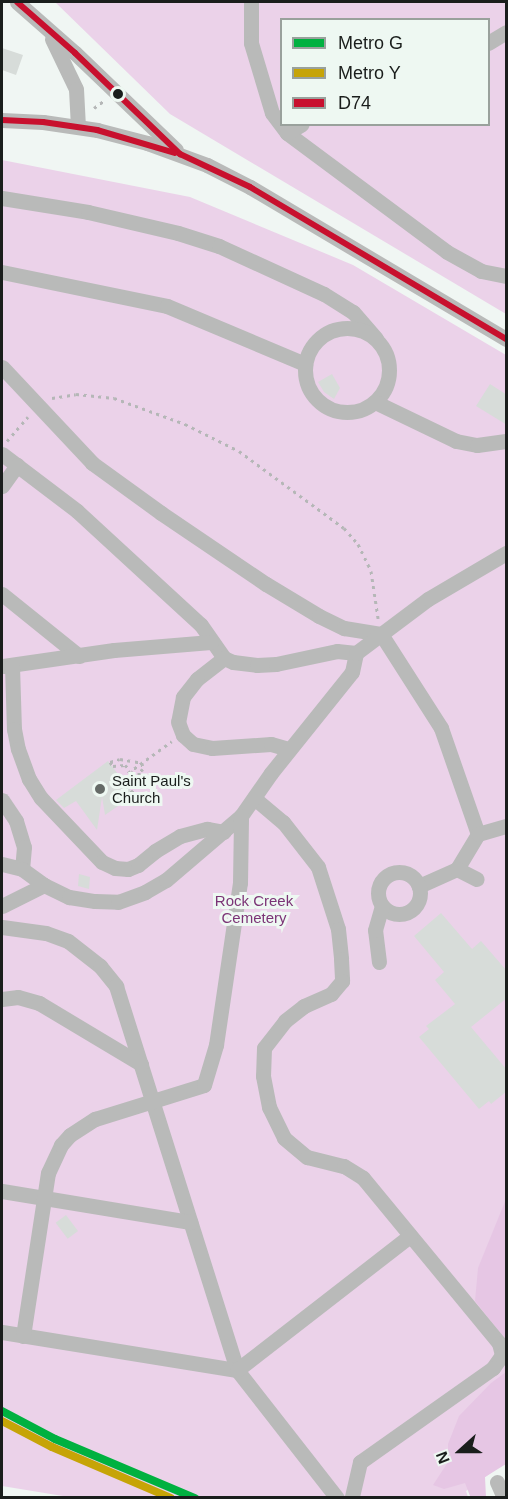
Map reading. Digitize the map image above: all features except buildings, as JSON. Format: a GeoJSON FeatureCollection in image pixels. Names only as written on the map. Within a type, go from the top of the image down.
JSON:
{"type":"FeatureCollection","features":[{"type":"Feature","properties":{"kind":"street"},"geometry":{"type":"LineString","coordinates":[[18,2],[75,53],[180,154]]}},
{"type":"Feature","properties":{"kind":"street"},"geometry":{"type":"LineString","coordinates":[[250,2],[251,43],[272,113],[280,124]]}},
{"type":"Feature","properties":{"kind":"street"},"geometry":{"type":"LineString","coordinates":[[43,26],[62,56],[74,82],[78,126]]}},
{"type":"Feature","properties":{"kind":"street"},"geometry":{"type":"LineString","coordinates":[[490,43],[507,32]]}},
{"type":"Feature","properties":{"kind":"street"},"geometry":{"type":"LineString","coordinates":[[2,120],[78,126],[123,136],[180,154],[250,187],[507,339]]}},
{"type":"Feature","properties":{"kind":"street"},"geometry":{"type":"LineString","coordinates":[[282,126],[287,133],[447,252],[481,271],[507,276]]}},
{"type":"Feature","properties":{"kind":"street"},"geometry":{"type":"LineString","coordinates":[[287,133],[299,126]]}},
{"type":"Feature","properties":{"kind":"street"},"geometry":{"type":"LineString","coordinates":[[2,198],[88,212],[178,233],[219,246],[324,294],[353,312],[376,338],[388,357],[390,366],[386,387],[375,402],[351,412],[328,408],[316,398],[308,386],[305,364],[312,346],[326,333],[335,329],[354,328],[376,338]]}},
{"type":"Feature","properties":{"kind":"street"},"geometry":{"type":"LineString","coordinates":[[2,272],[167,306],[305,364]]}},
{"type":"Feature","properties":{"kind":"street"},"geometry":{"type":"LineString","coordinates":[[2,367],[92,463],[230,560],[296,603],[344,628],[381,634],[441,728],[478,834]]}},
{"type":"Feature","properties":{"kind":"street"},"geometry":{"type":"LineString","coordinates":[[375,402],[456,441],[477,445],[507,441]]}},
{"type":"Feature","properties":{"kind":"street"},"geometry":{"type":"LineString","coordinates":[[2,454],[85,518],[201,625],[224,658],[233,662],[257,665],[276,664],[337,651],[356,653]]}},
{"type":"Feature","properties":{"kind":"street"},"geometry":{"type":"LineString","coordinates":[[2,486],[17,465]]}},
{"type":"Feature","properties":{"kind":"street"},"geometry":{"type":"LineString","coordinates":[[2,864],[22,869],[44,885],[69,897],[118,902],[145,892],[166,880],[241,816],[289,749],[352,672],[356,653],[428,599],[507,553]]}},
{"type":"Feature","properties":{"kind":"street"},"geometry":{"type":"LineString","coordinates":[[2,594],[79,656]]}},
{"type":"Feature","properties":{"kind":"street"},"geometry":{"type":"LineString","coordinates":[[211,642],[7,666],[14,729],[18,749],[29,778],[41,798],[102,862],[115,868],[134,867],[180,836],[207,829],[224,832]]}},
{"type":"Feature","properties":{"kind":"street"},"geometry":{"type":"LineString","coordinates":[[224,658],[197,679],[183,697],[178,722],[183,735],[194,744],[212,748],[271,744],[289,749]]}},
{"type":"Feature","properties":{"kind":"street"},"geometry":{"type":"LineString","coordinates":[[254,798],[283,822],[318,867],[338,928],[342,959],[342,981],[331,994],[304,1006],[285,1020],[264,1048],[263,1076],[269,1107],[284,1138],[307,1157],[344,1166],[363,1178],[499,1343],[502,1356],[493,1368],[360,1462],[352,1497]]}},
{"type":"Feature","properties":{"kind":"street"},"geometry":{"type":"LineString","coordinates":[[2,800],[16,821],[24,847],[22,869]]}},
{"type":"Feature","properties":{"kind":"street"},"geometry":{"type":"LineString","coordinates":[[23,1336],[48,1173],[54,1158],[70,1135],[95,1119],[204,1085],[216,1045],[240,883],[241,816]]}},
{"type":"Feature","properties":{"kind":"street"},"geometry":{"type":"LineString","coordinates":[[419,886],[457,869],[478,834],[507,826]]}},
{"type":"Feature","properties":{"kind":"street"},"geometry":{"type":"LineString","coordinates":[[457,869],[477,879]]}},
{"type":"Feature","properties":{"kind":"street"},"geometry":{"type":"LineString","coordinates":[[403,872],[410,874],[419,886],[420,899],[417,905],[406,914],[393,914],[382,906],[378,900],[379,885],[389,874],[403,872]]}},
{"type":"Feature","properties":{"kind":"street"},"geometry":{"type":"LineString","coordinates":[[2,906],[44,885]]}},
{"type":"Feature","properties":{"kind":"street"},"geometry":{"type":"LineString","coordinates":[[379,962],[375,930],[382,906]]}},
{"type":"Feature","properties":{"kind":"street"},"geometry":{"type":"LineString","coordinates":[[2,927],[46,933],[68,941],[100,966],[116,986],[237,1370],[337,1497]]}},
{"type":"Feature","properties":{"kind":"street"},"geometry":{"type":"LineString","coordinates":[[2,999],[18,996],[39,1003],[141,1064]]}},
{"type":"Feature","properties":{"kind":"street"},"geometry":{"type":"LineString","coordinates":[[2,1191],[190,1222]]}},
{"type":"Feature","properties":{"kind":"street"},"geometry":{"type":"LineString","coordinates":[[2,1332],[237,1370],[410,1236]]}},
{"type":"Feature","properties":{"kind":"street"},"geometry":{"type":"LineString","coordinates":[[497,1482],[504,1497]]}},
{"type":"Feature","properties":{"kind":"path"},"geometry":{"type":"LineString","coordinates":[[2,447],[38,407],[57,396],[76,394],[114,398],[185,424],[239,451],[344,528],[358,544],[371,571],[381,634]]}},
{"type":"Feature","properties":{"kind":"path"},"geometry":{"type":"LineString","coordinates":[[130,772],[174,740]]}},
{"type":"Feature","properties":{"kind":"path"},"geometry":{"type":"LineString","coordinates":[[120,759],[142,763],[143,769],[139,772],[139,785],[134,793],[131,790],[134,778],[130,772],[124,765],[113,766],[110,762],[120,759]]}},
{"type":"Feature","properties":{"kind":"green space"},"geometry":{"type":"Polygon","coordinates":[[[55,2],[506,2],[506,314],[170,114],[55,2]]]}},
{"type":"Feature","properties":{"kind":"green space","name":"Rock Creek Cemetery"},"geometry":{"type":"Polygon","coordinates":[[[2,160],[190,197],[353,265],[506,355],[506,1462],[466,1491],[468,1497],[75,1498],[2,1486],[2,160]]]}},
{"type":"Feature","properties":{"kind":"shaded area"},"geometry":{"type":"Polygon","coordinates":[[[506,1199],[506,1340],[475,1301],[478,1268],[506,1199]]]}},
{"type":"Feature","properties":{"kind":"shaded area"},"geometry":{"type":"Polygon","coordinates":[[[506,1372],[506,1464],[485,1477],[486,1497],[466,1497],[470,1496],[465,1483],[444,1489],[433,1485],[448,1462],[448,1444],[459,1416],[491,1383],[506,1372]]]}},
{"type":"Feature","properties":{"kind":"metro line","name":"G"},"geometry":{"type":"LineString","coordinates":[[2,1411],[55,1439],[195,1498]]}},
{"type":"Feature","properties":{"kind":"metro line","name":"Y"},"geometry":{"type":"LineString","coordinates":[[2,1421],[52,1447],[171,1498]]}},
{"type":"Feature","properties":{"kind":"transit line","name":"D74"},"geometry":{"type":"LineString","coordinates":[[17,2],[75,53],[180,154],[250,187],[506,339]]}},
{"type":"Feature","properties":{"kind":"transit line","name":"D74"},"geometry":{"type":"LineString","coordinates":[[2,120],[43,122],[97,130],[175,153]]}},
{"type":"Feature","properties":{"kind":"place","name":"Saint Paul's Church"},"geometry":{"type":"Point","coordinates":[100,789]}}]}
